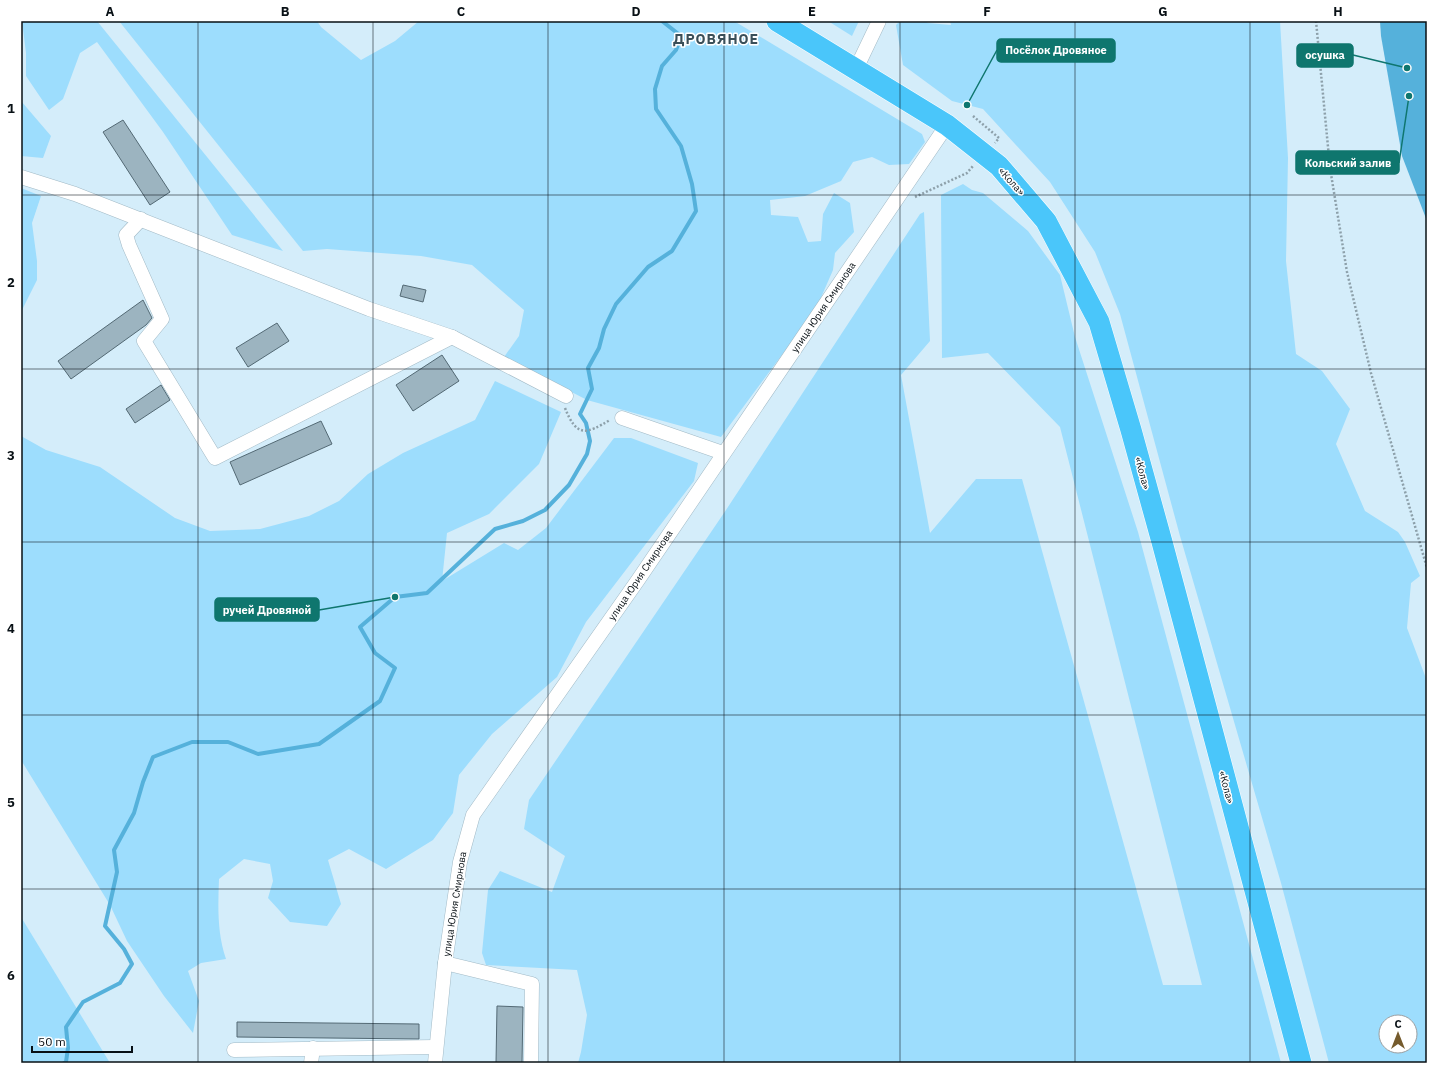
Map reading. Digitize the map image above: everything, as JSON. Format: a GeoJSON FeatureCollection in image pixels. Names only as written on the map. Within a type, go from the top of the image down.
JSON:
{"type":"FeatureCollection","features":[{"type":"Feature","properties":{"kind":"highway","name":"«Кола»"},"geometry":{"type":"LineString","coordinates":[[777,21],[947,125],[985,153],[1012,180],[1046,221],[1099,322],[1162,542],[1301,1063]]}},
{"type":"Feature","properties":{"kind":"street"},"geometry":{"type":"LineString","coordinates":[[856,69],[878,21]]}},
{"type":"Feature","properties":{"kind":"street","name":"улица Юрия Смирнова"},"geometry":{"type":"LineString","coordinates":[[435,1063],[435,1047],[445,963],[460,862],[472,815],[638,580],[947,125]]}},
{"type":"Feature","properties":{"kind":"street"},"geometry":{"type":"LineString","coordinates":[[21,177],[75,194],[370,309],[452,337],[566,396]]}},
{"type":"Feature","properties":{"kind":"street"},"geometry":{"type":"LineString","coordinates":[[141,219],[126,234],[129,245],[162,319],[144,341],[215,458],[452,337]]}},
{"type":"Feature","properties":{"kind":"street"},"geometry":{"type":"LineString","coordinates":[[622,418],[723,453]]}},
{"type":"Feature","properties":{"kind":"street"},"geometry":{"type":"LineString","coordinates":[[445,963],[532,984],[531,1063]]}},
{"type":"Feature","properties":{"kind":"street"},"geometry":{"type":"LineString","coordinates":[[234,1050],[435,1047]]}},
{"type":"Feature","properties":{"kind":"street"},"geometry":{"type":"LineString","coordinates":[[312,1063],[313,1048]]}},
{"type":"Feature","properties":{"kind":"path"},"geometry":{"type":"LineString","coordinates":[[1316,21],[1330,168],[1347,272],[1371,373],[1427,568]]}},
{"type":"Feature","properties":{"kind":"path"},"geometry":{"type":"LineString","coordinates":[[913,197],[967,173],[999,138],[973,116]]}},
{"type":"Feature","properties":{"kind":"path"},"geometry":{"type":"LineString","coordinates":[[566,396],[564,406],[571,422],[576,427],[584,430],[593,430],[612,418],[622,418]]}},
{"type":"Feature","properties":{"kind":"shaded area"},"geometry":{"type":"Polygon","coordinates":[[[22,21],[97,21],[283,251],[232,235],[163,132],[97,42],[80,53],[63,99],[49,110],[26,76],[26,53],[22,21]]]}},
{"type":"Feature","properties":{"kind":"shaded area"},"geometry":{"type":"Polygon","coordinates":[[[119,21],[317,21],[321,27],[361,60],[395,41],[419,21],[734,21],[922,134],[925,142],[909,164],[889,165],[872,157],[853,162],[841,181],[805,196],[770,200],[771,215],[798,217],[808,242],[821,241],[823,214],[834,193],[850,203],[854,232],[835,253],[833,270],[816,309],[721,437],[587,400],[504,357],[519,336],[524,310],[472,265],[421,256],[327,249],[303,251],[119,21]]]}},
{"type":"Feature","properties":{"kind":"shaded area"},"geometry":{"type":"Polygon","coordinates":[[[828,21],[859,21],[852,36],[828,21]]]}},
{"type":"Feature","properties":{"kind":"shaded area"},"geometry":{"type":"Polygon","coordinates":[[[900,21],[925,21],[928,23],[951,25],[950,21],[1280,21],[1288,158],[1286,261],[1296,354],[1322,371],[1350,409],[1336,444],[1365,511],[1398,532],[1405,542],[1420,576],[1411,583],[1407,628],[1427,681],[1427,1063],[1329,1063],[1281,883],[1180,536],[1120,314],[1095,252],[1050,182],[983,109],[952,101],[903,65],[896,25],[900,21]]]}},
{"type":"Feature","properties":{"kind":"shaded area"},"geometry":{"type":"Polygon","coordinates":[[[1380,21],[1427,21],[1427,221],[1402,156],[1381,36],[1380,21]]]}},
{"type":"Feature","properties":{"kind":"shaded area"},"geometry":{"type":"Polygon","coordinates":[[[21,101],[51,136],[43,158],[21,156],[21,101]]]}},
{"type":"Feature","properties":{"kind":"shaded area"},"geometry":{"type":"Polygon","coordinates":[[[963,184],[972,190],[983,193],[1028,231],[1060,275],[1075,337],[1138,532],[1281,1063],[578,1063],[587,1015],[577,970],[486,965],[482,953],[488,890],[500,871],[552,892],[565,856],[524,829],[529,800],[726,510],[920,214],[924,212],[930,341],[901,375],[930,533],[976,479],[1022,479],[1163,985],[1202,985],[1060,427],[988,353],[942,358],[941,195],[963,184]]]}},
{"type":"Feature","properties":{"kind":"shaded area"},"geometry":{"type":"Polygon","coordinates":[[[21,188],[41,196],[32,223],[37,261],[37,280],[21,312],[21,188]]]}},
{"type":"Feature","properties":{"kind":"shaded area"},"geometry":{"type":"Polygon","coordinates":[[[495,381],[561,412],[539,464],[489,514],[447,533],[442,581],[504,543],[518,550],[546,528],[614,438],[631,438],[698,463],[694,481],[586,622],[557,677],[492,734],[459,775],[453,813],[433,840],[386,869],[349,849],[328,860],[341,904],[327,926],[290,922],[268,898],[273,881],[270,864],[244,859],[219,879],[218,909],[221,939],[226,959],[201,963],[188,971],[199,1001],[193,1033],[164,996],[127,941],[110,905],[21,760],[21,436],[46,450],[100,467],[175,518],[210,531],[260,529],[309,516],[339,501],[368,474],[403,453],[475,420],[495,381]]]}},
{"type":"Feature","properties":{"kind":"shaded area"},"geometry":{"type":"Polygon","coordinates":[[[21,917],[110,1063],[21,1063],[21,917]]]}},
{"type":"Feature","properties":{"kind":"building"},"geometry":{"type":"Polygon","coordinates":[[[123,120],[170,192],[150,205],[103,132],[123,120]]]}},
{"type":"Feature","properties":{"kind":"building"},"geometry":{"type":"Polygon","coordinates":[[[403,285],[426,290],[423,302],[400,296],[403,285]]]}},
{"type":"Feature","properties":{"kind":"building"},"geometry":{"type":"Polygon","coordinates":[[[143,300],[152,318],[146,325],[71,379],[58,361],[143,300]]]}},
{"type":"Feature","properties":{"kind":"building"},"geometry":{"type":"Polygon","coordinates":[[[277,323],[289,341],[248,367],[236,348],[277,323]]]}},
{"type":"Feature","properties":{"kind":"building"},"geometry":{"type":"Polygon","coordinates":[[[442,355],[459,381],[413,411],[396,385],[442,355]]]}},
{"type":"Feature","properties":{"kind":"building"},"geometry":{"type":"Polygon","coordinates":[[[161,385],[170,400],[135,423],[126,409],[161,385]]]}},
{"type":"Feature","properties":{"kind":"building"},"geometry":{"type":"Polygon","coordinates":[[[321,421],[332,444],[240,485],[230,462],[321,421]]]}},
{"type":"Feature","properties":{"kind":"building"},"geometry":{"type":"Polygon","coordinates":[[[497,1006],[523,1007],[522,1063],[496,1063],[497,1006]]]}},
{"type":"Feature","properties":{"kind":"building"},"geometry":{"type":"Polygon","coordinates":[[[237,1022],[419,1024],[419,1039],[237,1037],[237,1022]]]}},
{"type":"Feature","properties":{"kind":"waterway"},"geometry":{"type":"LineString","coordinates":[[64,1063],[66,1062],[68,1048],[66,1027],[83,1002],[120,983],[132,964],[124,949],[105,926],[117,872],[114,850],[134,813],[143,782],[153,757],[192,742],[228,742],[258,754],[319,744],[380,701],[395,668],[375,653],[360,627],[395,597],[427,593],[495,529],[523,521],[545,510],[569,485],[587,454],[590,441],[586,423],[580,414],[592,389],[588,368],[599,348],[604,329],[616,304],[648,267],[672,251],[696,211],[692,184],[681,146],[656,109],[655,89],[662,66],[676,50],[681,36],[662,21]]}},
{"type":"Feature","properties":{"kind":"place","name":"осушка"},"geometry":{"type":"Point","coordinates":[1407,68]}},
{"type":"Feature","properties":{"kind":"place","name":"Кольский залив"},"geometry":{"type":"Point","coordinates":[1409,96]}},
{"type":"Feature","properties":{"kind":"place","name":"Посёлок Дровяное"},"geometry":{"type":"Point","coordinates":[967,105]}},
{"type":"Feature","properties":{"kind":"place","name":"ручей Дровяной"},"geometry":{"type":"Point","coordinates":[395,597]}},
{"type":"Feature","properties":{"kind":"district","name":"ДРОВЯНОЕ"},"geometry":{"type":"Point","coordinates":[716,39]}}]}
